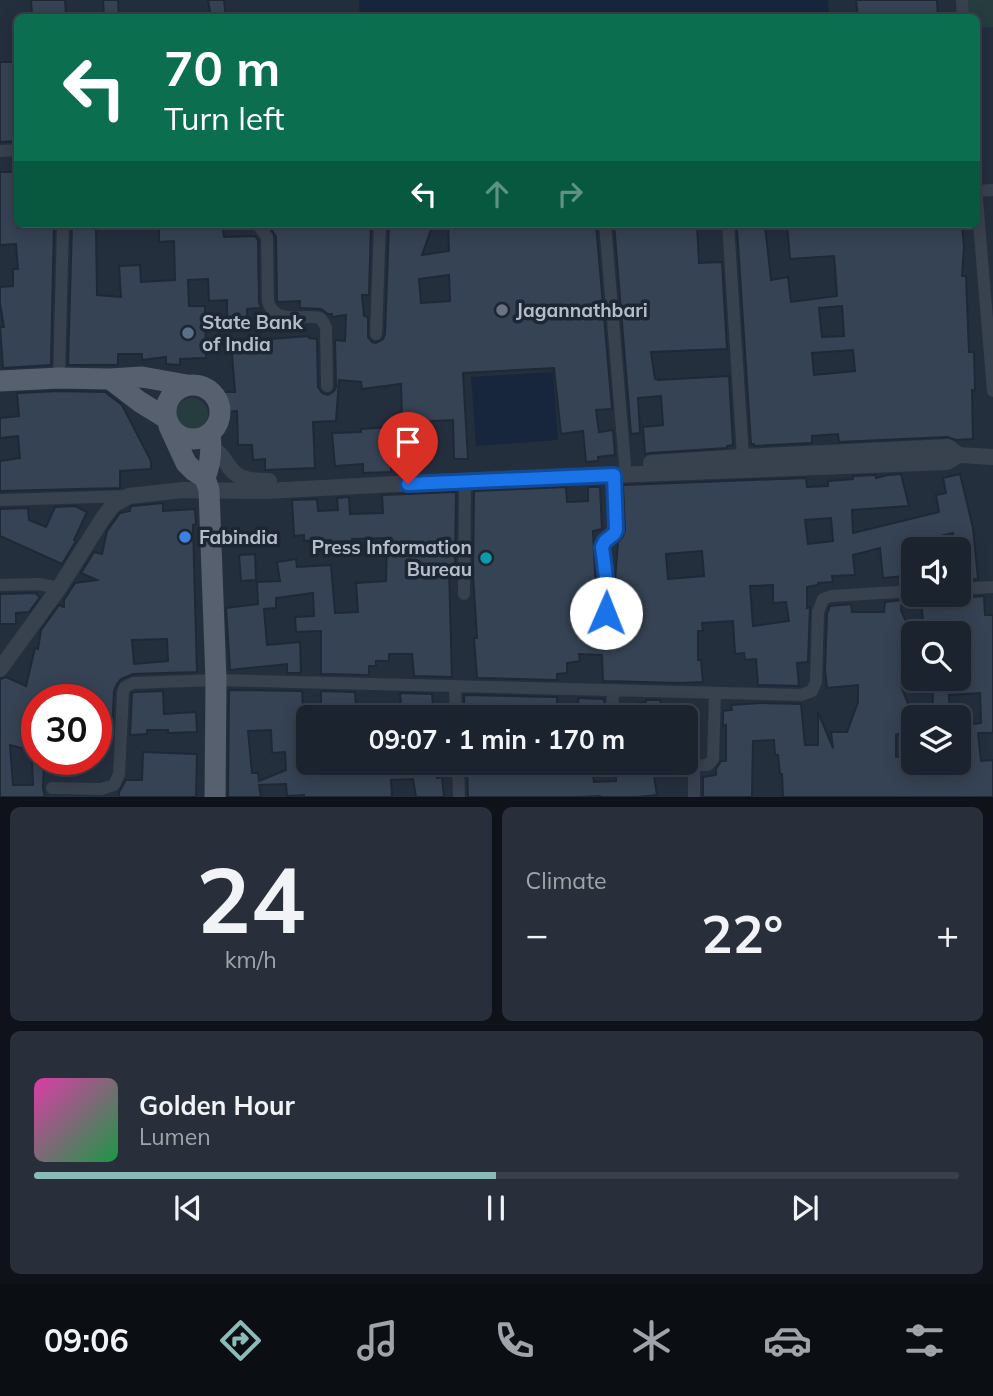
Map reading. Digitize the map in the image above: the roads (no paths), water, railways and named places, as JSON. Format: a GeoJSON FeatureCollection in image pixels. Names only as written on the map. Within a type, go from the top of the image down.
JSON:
{"type":"FeatureCollection","features":[{"type":"Feature","properties":{"kind":"main road"},"geometry":{"type":"LineString","coordinates":[[0,381],[142,377],[207,388],[220,404],[221,414],[211,441],[207,484],[216,680],[215,797]]}},
{"type":"Feature","properties":{"kind":"main road"},"geometry":{"type":"LineString","coordinates":[[110,379],[168,422],[175,434],[184,439],[204,438],[211,441]]}},
{"type":"Feature","properties":{"kind":"main road"},"geometry":{"type":"LineString","coordinates":[[187,385],[170,396],[166,406],[168,422],[186,463],[207,484]]}},
{"type":"Feature","properties":{"kind":"street"},"geometry":{"type":"LineString","coordinates":[[60,379],[63,228]]}},
{"type":"Feature","properties":{"kind":"street"},"geometry":{"type":"LineString","coordinates":[[261,228],[267,237],[268,302],[272,312],[280,316],[320,318],[324,323],[327,387]]}},
{"type":"Feature","properties":{"kind":"street"},"geometry":{"type":"LineString","coordinates":[[376,334],[380,228]]}},
{"type":"Feature","properties":{"kind":"street"},"geometry":{"type":"LineString","coordinates":[[606,228],[619,470],[616,530],[602,547],[606,578],[606,613]]}},
{"type":"Feature","properties":{"kind":"street"},"geometry":{"type":"LineString","coordinates":[[728,228],[743,457]]}},
{"type":"Feature","properties":{"kind":"street"},"geometry":{"type":"LineString","coordinates":[[980,228],[993,391]]}},
{"type":"Feature","properties":{"kind":"street"},"geometry":{"type":"LineString","coordinates":[[211,441],[236,474],[243,479],[258,481],[947,462],[959,455]]}},
{"type":"Feature","properties":{"kind":"street"},"geometry":{"type":"LineString","coordinates":[[0,500],[129,496],[183,490],[207,484],[266,491],[465,481],[619,470],[743,457],[948,447],[959,455],[993,457]]}},
{"type":"Feature","properties":{"kind":"street"},"geometry":{"type":"LineString","coordinates":[[464,594],[465,481]]}},
{"type":"Feature","properties":{"kind":"street"},"geometry":{"type":"LineString","coordinates":[[0,669],[113,505],[129,496]]}},
{"type":"Feature","properties":{"kind":"street"},"geometry":{"type":"LineString","coordinates":[[0,585],[39,584],[58,588]]}},
{"type":"Feature","properties":{"kind":"street"},"geometry":{"type":"LineString","coordinates":[[971,588],[993,587]]}},
{"type":"Feature","properties":{"kind":"street"},"geometry":{"type":"LineString","coordinates":[[52,788],[101,789],[116,781],[119,775],[123,692],[125,687],[133,682],[216,680],[801,695],[808,694],[816,682],[818,612],[823,599],[831,596],[901,593]]}},
{"type":"Feature","properties":{"kind":"street"},"geometry":{"type":"LineString","coordinates":[[455,687],[456,705]]}},
{"type":"Feature","properties":{"kind":"street"},"geometry":{"type":"LineString","coordinates":[[612,705],[613,690]]}},
{"type":"Feature","properties":{"kind":"street"},"geometry":{"type":"LineString","coordinates":[[698,766],[708,765],[713,759],[715,693]]}},
{"type":"Feature","properties":{"kind":"street"},"geometry":{"type":"LineString","coordinates":[[458,775],[459,797]]}},
{"type":"Feature","properties":{"kind":"street"},"geometry":{"type":"LineString","coordinates":[[694,775],[694,797]]}},
{"type":"Feature","properties":{"kind":"water"},"geometry":{"type":"Polygon","coordinates":[[[359,0],[828,0],[829,14],[360,14],[359,0]]]}},
{"type":"Feature","properties":{"kind":"water"},"geometry":{"type":"Polygon","coordinates":[[[553,372],[558,440],[476,446],[471,377],[553,372]]]}},
{"type":"Feature","properties":{"kind":"place","name":"Jagannathbari"},"geometry":{"type":"Point","coordinates":[502,310]}},
{"type":"Feature","properties":{"kind":"place","name":"State Bank of India"},"geometry":{"type":"Point","coordinates":[188,333]}},
{"type":"Feature","properties":{"kind":"place","name":"Fabindia"},"geometry":{"type":"Point","coordinates":[185,537]}},
{"type":"Feature","properties":{"kind":"place","name":"Press Information Bureau"},"geometry":{"type":"Point","coordinates":[486,558]}}]}
